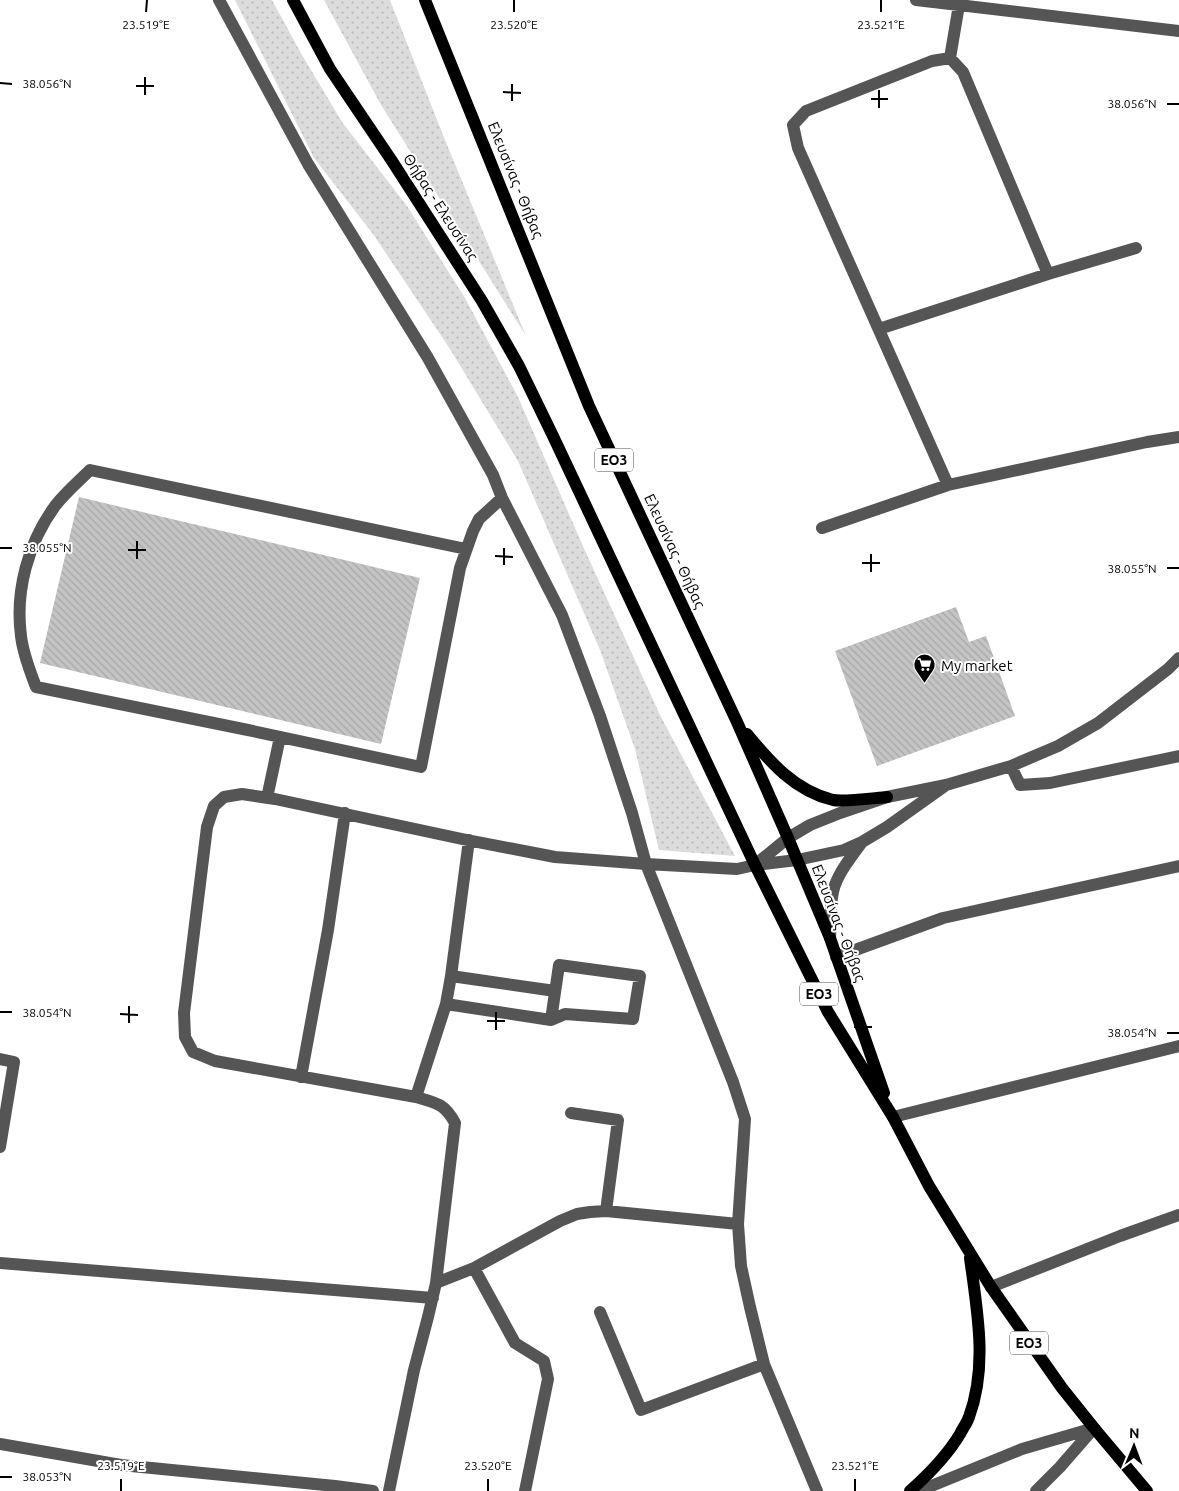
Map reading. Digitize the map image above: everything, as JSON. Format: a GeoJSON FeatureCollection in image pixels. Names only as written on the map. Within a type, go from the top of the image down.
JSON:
{"type":"FeatureCollection","features":[{"type":"Feature","properties":{"kind":"main road","name":"Θήβας - Ελευσίνας"},"geometry":{"type":"LineString","coordinates":[[293,0],[330,69],[482,301],[519,366],[553,436]]}},
{"type":"Feature","properties":{"kind":"main road","name":"Ελευσίνας - Θήβας"},"geometry":{"type":"LineString","coordinates":[[425,0],[589,406],[737,722],[830,938],[893,1117]]}},
{"type":"Feature","properties":{"kind":"main road","name":"Ελευσίνας - Θήβας"},"geometry":{"type":"LineString","coordinates":[[553,436],[755,865],[828,1012],[893,1117],[929,1186],[991,1287],[1029,1343],[1094,1428],[1147,1491]]}},
{"type":"Feature","properties":{"kind":"main road"},"geometry":{"type":"LineString","coordinates":[[737,722],[764,754],[790,780],[806,790],[835,800],[887,797]]}},
{"type":"Feature","properties":{"kind":"main road"},"geometry":{"type":"LineString","coordinates":[[910,1491],[933,1470],[954,1443],[969,1418],[975,1394],[980,1338],[969,1253]]}},
{"type":"Feature","properties":{"kind":"street"},"geometry":{"type":"LineString","coordinates":[[219,0],[308,164],[428,358],[493,475],[502,498],[562,615],[603,725],[632,813],[646,864],[733,1082],[745,1119],[738,1224],[741,1266],[764,1364],[817,1491]]}},
{"type":"Feature","properties":{"kind":"street"},"geometry":{"type":"LineString","coordinates":[[916,0],[1179,30]]}},
{"type":"Feature","properties":{"kind":"street"},"geometry":{"type":"LineString","coordinates":[[950,58],[959,4]]}},
{"type":"Feature","properties":{"kind":"street"},"geometry":{"type":"LineString","coordinates":[[950,58],[963,72],[1048,274]]}},
{"type":"Feature","properties":{"kind":"street"},"geometry":{"type":"LineString","coordinates":[[948,484],[798,148],[793,125],[806,112],[932,61],[950,58]]}},
{"type":"Feature","properties":{"kind":"street"},"geometry":{"type":"LineString","coordinates":[[879,329],[1048,274],[1136,248]]}},
{"type":"Feature","properties":{"kind":"street"},"geometry":{"type":"LineString","coordinates":[[822,528],[948,484],[1179,437]]}},
{"type":"Feature","properties":{"kind":"street"},"geometry":{"type":"LineString","coordinates":[[466,548],[90,470],[56,506],[40,530],[29,555],[20,609],[21,636],[26,662],[36,687],[422,767],[460,568],[466,548],[479,519],[502,498]]}},
{"type":"Feature","properties":{"kind":"street"},"geometry":{"type":"LineString","coordinates":[[755,865],[788,838],[810,825],[840,813],[887,797],[946,785],[1011,766],[1058,746],[1098,723],[1168,669],[1179,658]]}},
{"type":"Feature","properties":{"kind":"street"},"geometry":{"type":"LineString","coordinates":[[268,798],[280,737]]}},
{"type":"Feature","properties":{"kind":"street"},"geometry":{"type":"LineString","coordinates":[[1011,766],[1020,785],[1050,782],[1179,756]]}},
{"type":"Feature","properties":{"kind":"street"},"geometry":{"type":"LineString","coordinates":[[389,1491],[414,1370],[436,1283],[455,1123],[448,1111],[435,1102],[216,1062],[193,1052],[185,1037],[184,1013],[208,827],[214,806],[224,797],[242,794],[345,813],[555,857],[736,869],[797,860],[844,850],[862,842],[917,807],[946,785]]}},
{"type":"Feature","properties":{"kind":"street"},"geometry":{"type":"LineString","coordinates":[[302,1077],[328,930],[345,813]]}},
{"type":"Feature","properties":{"kind":"street"},"geometry":{"type":"LineString","coordinates":[[416,1098],[446,1004],[469,840]]}},
{"type":"Feature","properties":{"kind":"street"},"geometry":{"type":"LineString","coordinates":[[830,938],[832,897],[836,883],[862,842]]}},
{"type":"Feature","properties":{"kind":"street"},"geometry":{"type":"LineString","coordinates":[[836,957],[943,918],[1179,866]]}},
{"type":"Feature","properties":{"kind":"street"},"geometry":{"type":"LineString","coordinates":[[446,1004],[552,1020],[566,1014],[633,1019],[640,976],[559,965],[552,1020]]}},
{"type":"Feature","properties":{"kind":"street"},"geometry":{"type":"LineString","coordinates":[[451,976],[555,991]]}},
{"type":"Feature","properties":{"kind":"street"},"geometry":{"type":"LineString","coordinates":[[893,1117],[1179,1046]]}},
{"type":"Feature","properties":{"kind":"street"},"geometry":{"type":"LineString","coordinates":[[0,1059],[14,1062],[0,1147]]}},
{"type":"Feature","properties":{"kind":"street"},"geometry":{"type":"LineString","coordinates":[[571,1113],[618,1120],[606,1211]]}},
{"type":"Feature","properties":{"kind":"street"},"geometry":{"type":"LineString","coordinates":[[436,1283],[474,1268],[560,1221],[584,1213],[606,1211],[738,1224]]}},
{"type":"Feature","properties":{"kind":"street"},"geometry":{"type":"LineString","coordinates":[[991,1287],[1179,1215]]}},
{"type":"Feature","properties":{"kind":"street"},"geometry":{"type":"LineString","coordinates":[[0,1263],[433,1298]]}},
{"type":"Feature","properties":{"kind":"street"},"geometry":{"type":"LineString","coordinates":[[474,1268],[515,1344],[544,1361],[548,1379],[525,1491]]}},
{"type":"Feature","properties":{"kind":"street"},"geometry":{"type":"LineString","coordinates":[[600,1312],[641,1410],[764,1364]]}},
{"type":"Feature","properties":{"kind":"street"},"geometry":{"type":"LineString","coordinates":[[919,1491],[1022,1449],[1094,1428]]}},
{"type":"Feature","properties":{"kind":"street"},"geometry":{"type":"LineString","coordinates":[[1036,1491],[1094,1428]]}},
{"type":"Feature","properties":{"kind":"street"},"geometry":{"type":"LineString","coordinates":[[0,1444],[121,1465],[373,1491]]}},
{"type":"Feature","properties":{"kind":"shaded area"},"geometry":{"type":"Polygon","coordinates":[[[235,0],[272,0],[342,122],[407,206],[465,298],[518,397],[660,715],[735,856],[659,850],[635,749],[600,650],[518,461],[450,349],[373,234],[314,158],[235,0]]]}},
{"type":"Feature","properties":{"kind":"shaded area"},"geometry":{"type":"Polygon","coordinates":[[[324,0],[390,0],[443,135],[526,336],[381,105],[324,0]]]}},
{"type":"Feature","properties":{"kind":"building"},"geometry":{"type":"Polygon","coordinates":[[[79,497],[420,578],[381,744],[40,663],[79,497]]]}},
{"type":"Feature","properties":{"kind":"building","name":"My market"},"geometry":{"type":"Polygon","coordinates":[[[956,607],[969,642],[986,636],[1015,716],[877,766],[835,651],[956,607]]]}},
{"type":"Feature","properties":{"kind":"place","name":"My market"},"geometry":{"type":"Point","coordinates":[925,684]}}]}
